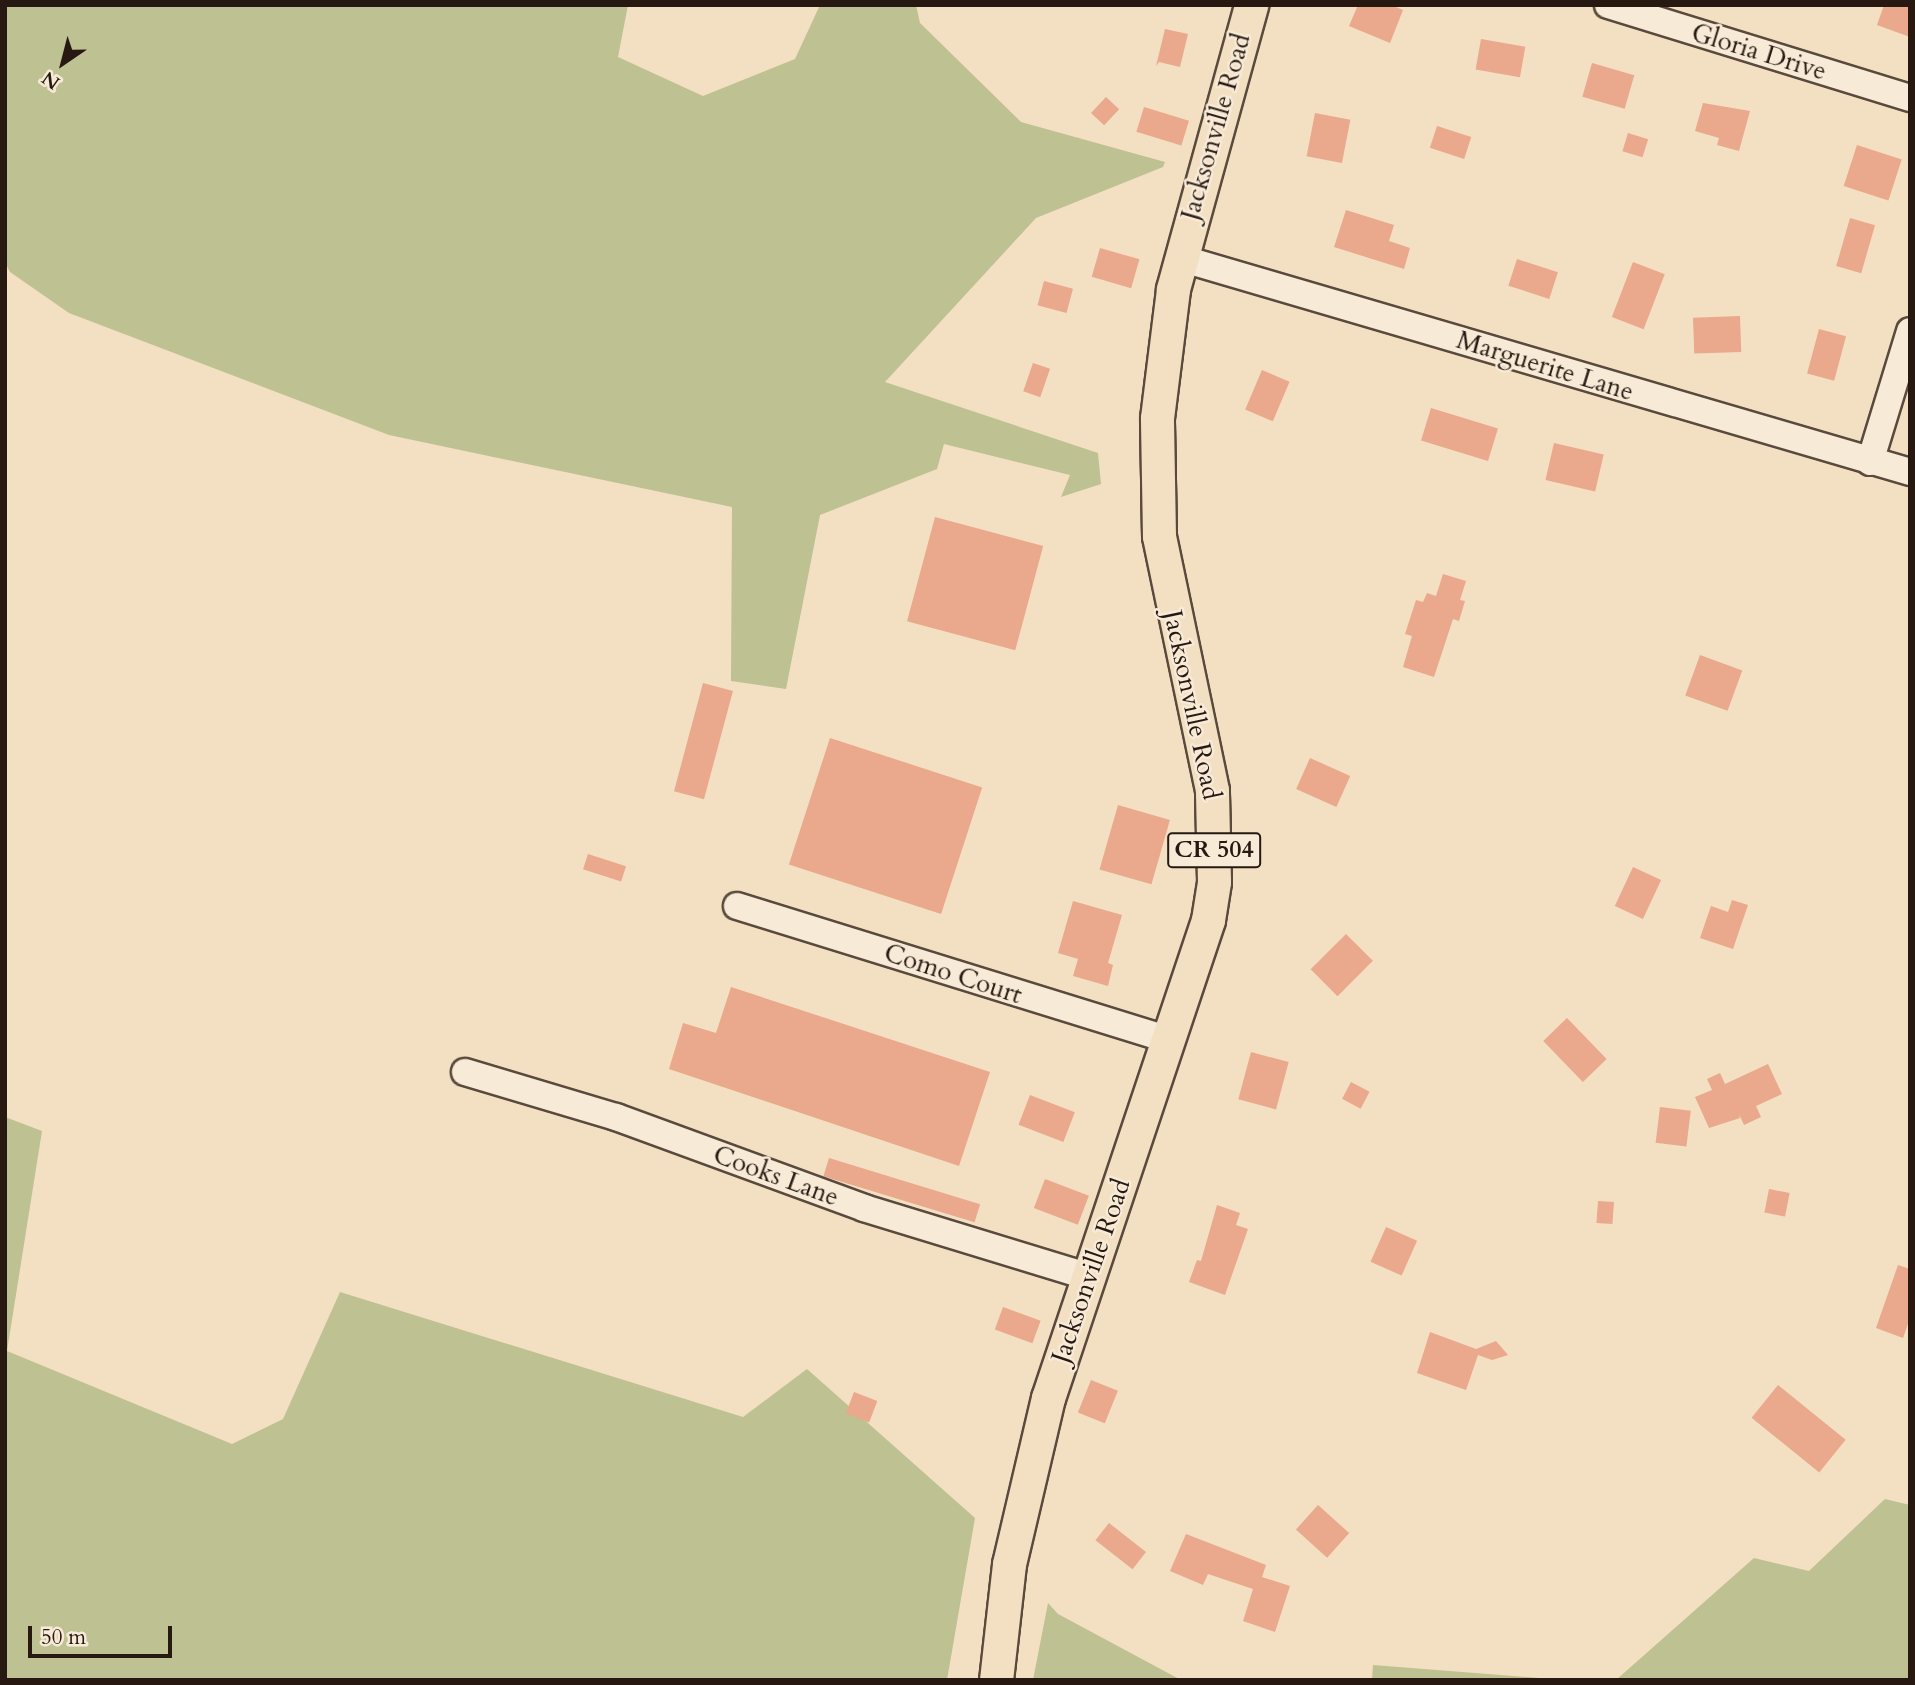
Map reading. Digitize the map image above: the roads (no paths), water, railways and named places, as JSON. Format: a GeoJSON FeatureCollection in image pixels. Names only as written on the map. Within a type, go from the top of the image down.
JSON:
{"type":"FeatureCollection","features":[{"type":"Feature","properties":{"kind":"main road","name":"Jacksonville Road"},"geometry":{"type":"LineString","coordinates":[[996,1680],[1009,1563],[1048,1398],[1208,920],[1215,817],[1165,575],[1156,497],[1162,353],[1180,258],[1251,5]]}},
{"type":"Feature","properties":{"kind":"street","name":"Gloria Drive"},"geometry":{"type":"LineString","coordinates":[[1608,5],[1910,98]]}},
{"type":"Feature","properties":{"kind":"street","name":"Marguerite Lane"},"geometry":{"type":"LineString","coordinates":[[1180,258],[1910,472]]}},
{"type":"Feature","properties":{"kind":"street"},"geometry":{"type":"LineString","coordinates":[[1870,462],[1910,331]]}},
{"type":"Feature","properties":{"kind":"street","name":"Como Court"},"geometry":{"type":"LineString","coordinates":[[737,906],[1170,1040]]}},
{"type":"Feature","properties":{"kind":"street","name":"Cooks Lane"},"geometry":{"type":"LineString","coordinates":[[465,1072],[616,1117],[864,1208],[1089,1277]]}}]}
